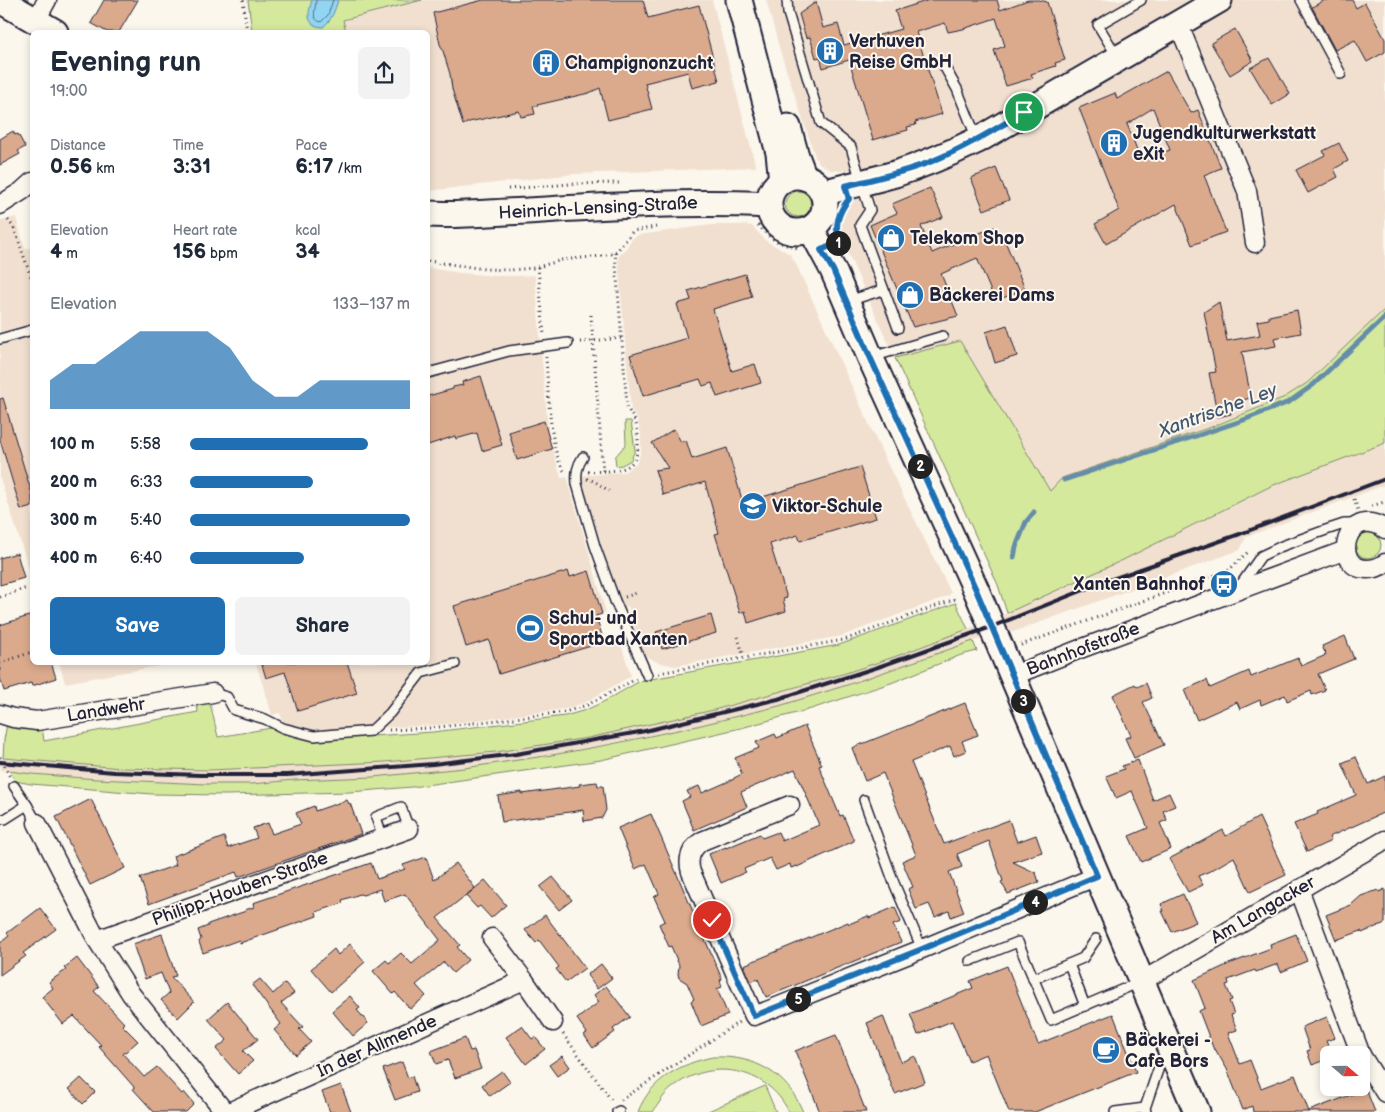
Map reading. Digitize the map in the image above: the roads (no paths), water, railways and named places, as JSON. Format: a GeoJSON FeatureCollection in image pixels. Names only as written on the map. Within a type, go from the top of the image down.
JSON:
{"type":"FeatureCollection","features":[{"type":"Feature","properties":{"kind":"street"},"geometry":{"type":"LineString","coordinates":[[0,0],[45,27],[47,0]]}},
{"type":"Feature","properties":{"kind":"street"},"geometry":{"type":"LineString","coordinates":[[739,0],[779,152],[823,184]]}},
{"type":"Feature","properties":{"kind":"street"},"geometry":{"type":"LineString","coordinates":[[754,0],[796,156],[823,184],[825,203],[816,240]]}},
{"type":"Feature","properties":{"kind":"street"},"geometry":{"type":"LineString","coordinates":[[1012,676],[977,592],[845,302],[833,270],[816,240],[802,232],[796,233],[784,230],[775,222],[770,211],[757,204],[772,192],[776,186],[823,184],[894,174],[929,162],[978,140],[1219,0]]}},
{"type":"Feature","properties":{"kind":"street"},"geometry":{"type":"LineString","coordinates":[[1178,23],[1247,191],[1255,243]]}},
{"type":"Feature","properties":{"kind":"street"},"geometry":{"type":"LineString","coordinates":[[2,210],[30,184]]}},
{"type":"Feature","properties":{"kind":"street","name":"Heinrich-Lensing-Straße"},"geometry":{"type":"LineString","coordinates":[[430,214],[455,215],[688,203],[757,204]]}},
{"type":"Feature","properties":{"kind":"street"},"geometry":{"type":"LineString","coordinates":[[1385,529],[1378,524],[1362,523],[1349,534],[1346,542],[1349,559],[1356,566],[1374,569],[1385,562]]}},
{"type":"Feature","properties":{"kind":"street","name":"Bahnhofstraße"},"geometry":{"type":"LineString","coordinates":[[1197,1112],[1012,676],[1346,550]]}},
{"type":"Feature","properties":{"kind":"street","name":"Landwehr"},"geometry":{"type":"LineString","coordinates":[[0,714],[13,718],[37,721],[213,692]]}},
{"type":"Feature","properties":{"kind":"street"},"geometry":{"type":"LineString","coordinates":[[790,805],[702,841],[693,849],[689,859],[691,872],[754,1016],[1097,876]]}},
{"type":"Feature","properties":{"kind":"street"},"geometry":{"type":"LineString","coordinates":[[37,823],[97,940],[131,994],[225,1112]]}},
{"type":"Feature","properties":{"kind":"street","name":"Philipp-Houben-Straße"},"geometry":{"type":"LineString","coordinates":[[97,940],[409,829]]}},
{"type":"Feature","properties":{"kind":"street","name":"Am Langacker"},"geometry":{"type":"LineString","coordinates":[[1142,981],[1385,840]]}},
{"type":"Feature","properties":{"kind":"street"},"geometry":{"type":"LineString","coordinates":[[1299,889],[1358,1046]]}},
{"type":"Feature","properties":{"kind":"street"},"geometry":{"type":"LineString","coordinates":[[492,938],[553,1022]]}},
{"type":"Feature","properties":{"kind":"street","name":"In der Allmende"},"geometry":{"type":"LineString","coordinates":[[229,1112],[524,980]]}},
{"type":"Feature","properties":{"kind":"street"},"geometry":{"type":"LineString","coordinates":[[1370,1069],[1385,1093]]}},
{"type":"Feature","properties":{"kind":"lane"},"geometry":{"type":"LineString","coordinates":[[787,0],[788,13],[821,123],[852,147],[823,184],[870,210],[860,225],[898,328]]}},
{"type":"Feature","properties":{"kind":"lane"},"geometry":{"type":"LineString","coordinates":[[1119,58],[1098,25],[1142,0]]}},
{"type":"Feature","properties":{"kind":"lane"},"geometry":{"type":"LineString","coordinates":[[1301,0],[1342,74]]}},
{"type":"Feature","properties":{"kind":"lane"},"geometry":{"type":"LineString","coordinates":[[944,66],[957,89],[978,140]]}},
{"type":"Feature","properties":{"kind":"lane"},"geometry":{"type":"LineString","coordinates":[[845,302],[883,290]]}},
{"type":"Feature","properties":{"kind":"lane"},"geometry":{"type":"LineString","coordinates":[[0,339],[30,331]]}},
{"type":"Feature","properties":{"kind":"lane"},"geometry":{"type":"LineString","coordinates":[[871,359],[942,336]]}},
{"type":"Feature","properties":{"kind":"lane"},"geometry":{"type":"LineString","coordinates":[[430,372],[509,351],[568,343]]}},
{"type":"Feature","properties":{"kind":"lane"},"geometry":{"type":"LineString","coordinates":[[583,457],[577,465],[577,484],[595,546],[615,601],[647,676]]}},
{"type":"Feature","properties":{"kind":"lane"},"geometry":{"type":"LineString","coordinates":[[1236,592],[1261,556],[1282,546],[1344,524],[1362,523]]}},
{"type":"Feature","properties":{"kind":"lane"},"geometry":{"type":"LineString","coordinates":[[213,692],[227,697],[234,710],[265,719],[283,728],[314,736],[371,731],[390,713],[422,673],[455,664]]}},
{"type":"Feature","properties":{"kind":"lane"},"geometry":{"type":"LineString","coordinates":[[14,786],[37,823]]}},
{"type":"Feature","properties":{"kind":"lane"},"geometry":{"type":"LineString","coordinates":[[864,800],[894,884],[922,949]]}},
{"type":"Feature","properties":{"kind":"lane"},"geometry":{"type":"LineString","coordinates":[[0,819],[5,819],[27,805]]}},
{"type":"Feature","properties":{"kind":"lane"},"geometry":{"type":"LineString","coordinates":[[1033,979],[1083,958],[1096,939]]}},
{"type":"Feature","properties":{"kind":"lane"},"geometry":{"type":"LineString","coordinates":[[970,961],[1018,942],[1050,1020],[1142,981]]}},
{"type":"Feature","properties":{"kind":"lane"},"geometry":{"type":"LineString","coordinates":[[1069,964],[1085,1006]]}},
{"type":"Feature","properties":{"kind":"lane"},"geometry":{"type":"LineString","coordinates":[[1115,1112],[1146,1110],[1160,1064],[1169,1047]]}},
{"type":"Feature","properties":{"kind":"water"},"geometry":{"type":"Polygon","coordinates":[[[312,0],[338,0],[331,18],[323,27],[313,24],[309,18],[312,0]]]}},
{"type":"Feature","properties":{"kind":"waterway","name":"Xantrische Ley"},"geometry":{"type":"LineString","coordinates":[[1064,480],[1241,421],[1289,402],[1313,385],[1385,317]]}},
{"type":"Feature","properties":{"kind":"waterway","name":"Xantrische Ley"},"geometry":{"type":"LineString","coordinates":[[1014,557],[1026,522],[1034,512]]}},
{"type":"Feature","properties":{"kind":"railway"},"geometry":{"type":"LineString","coordinates":[[0,762],[114,772],[287,775],[433,764],[516,754],[645,731],[778,699],[878,667],[991,627],[1104,582],[1240,534],[1385,479]]}},
{"type":"Feature","properties":{"kind":"place","name":"Verhuven Reise GmbH"},"geometry":{"type":"Point","coordinates":[830,51]}},
{"type":"Feature","properties":{"kind":"place","name":"Champignonzucht"},"geometry":{"type":"Point","coordinates":[546,63]}},
{"type":"Feature","properties":{"kind":"place","name":"Jugendkulturwerkstatt eXit"},"geometry":{"type":"Point","coordinates":[1114,143]}},
{"type":"Feature","properties":{"kind":"place","name":"Telekom Shop"},"geometry":{"type":"Point","coordinates":[891,238]}},
{"type":"Feature","properties":{"kind":"place","name":"Bäckerei Dams"},"geometry":{"type":"Point","coordinates":[910,295]}},
{"type":"Feature","properties":{"kind":"place","name":"Viktor-Schule"},"geometry":{"type":"Point","coordinates":[753,506]}},
{"type":"Feature","properties":{"kind":"place","name":"Xanten Bahnhof"},"geometry":{"type":"Point","coordinates":[1224,584]}},
{"type":"Feature","properties":{"kind":"place","name":"Schul- und Sportbad Xanten"},"geometry":{"type":"Point","coordinates":[530,628]}},
{"type":"Feature","properties":{"kind":"place","name":"Bäckerei - Cafe Bors"},"geometry":{"type":"Point","coordinates":[1106,1050]}}]}
